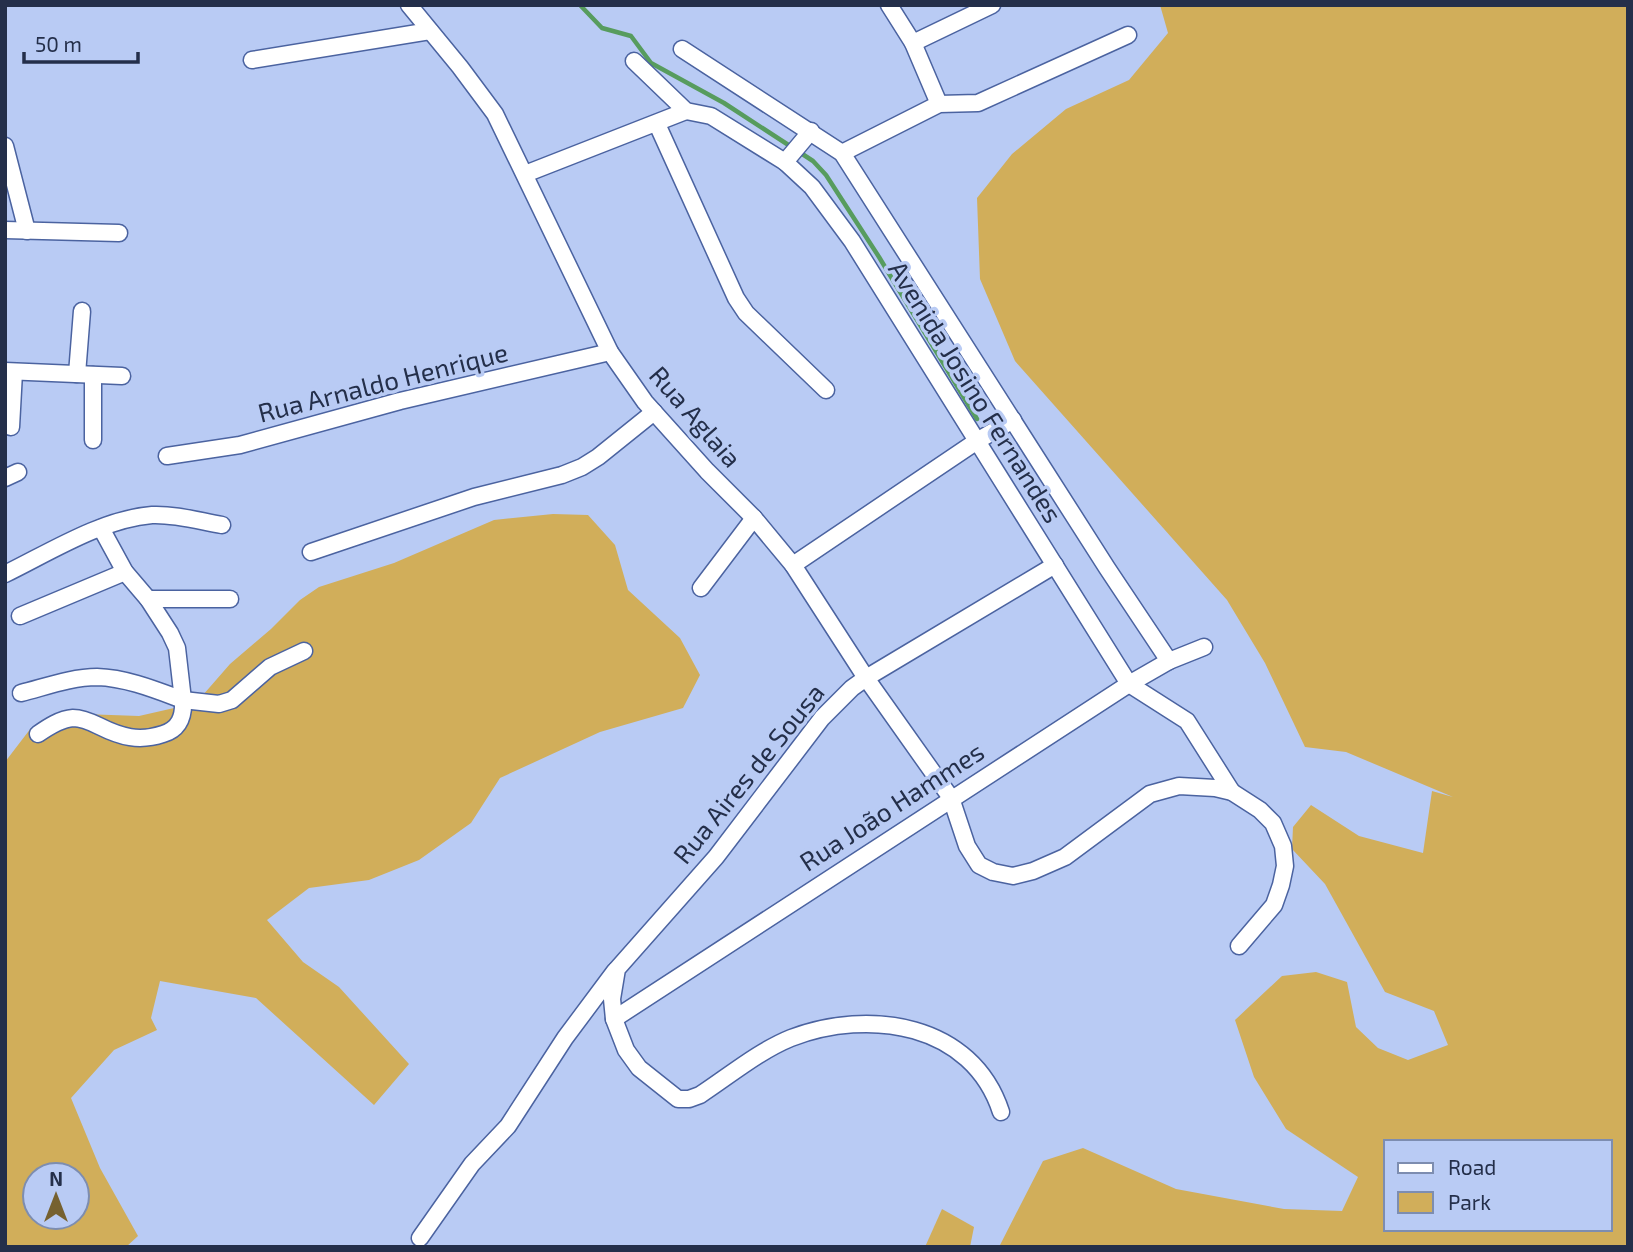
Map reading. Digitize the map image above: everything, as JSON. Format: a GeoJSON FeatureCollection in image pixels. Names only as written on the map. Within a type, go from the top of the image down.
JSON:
{"type":"FeatureCollection","features":[{"type":"Feature","properties":{"kind":"street"},"geometry":{"type":"LineString","coordinates":[[889,5],[913,43],[939,104]]}},
{"type":"Feature","properties":{"kind":"street"},"geometry":{"type":"LineString","coordinates":[[913,43],[992,5]]}},
{"type":"Feature","properties":{"kind":"street","name":"Rua Aglaia"},"geometry":{"type":"LineString","coordinates":[[411,6],[495,114],[610,352],[654,412],[754,518],[793,565],[866,678],[951,798],[967,846],[979,865],[993,872],[1013,876],[1033,871],[1065,857],[1150,794],[1179,786],[1232,792]]}},
{"type":"Feature","properties":{"kind":"street"},"geometry":{"type":"LineString","coordinates":[[252,60],[430,31]]}},
{"type":"Feature","properties":{"kind":"street"},"geometry":{"type":"LineString","coordinates":[[842,152],[939,104],[978,103],[1128,36]]}},
{"type":"Feature","properties":{"kind":"street","name":"Avenida Josino Fernandes"},"geometry":{"type":"LineString","coordinates":[[682,50],[842,152],[1169,661]]}},
{"type":"Feature","properties":{"kind":"street","name":"Avenida Josino Fernandes"},"geometry":{"type":"LineString","coordinates":[[634,61],[686,111],[711,116],[790,154],[852,241],[1129,684],[1187,721],[1232,792]]}},
{"type":"Feature","properties":{"kind":"street"},"geometry":{"type":"LineString","coordinates":[[525,174],[686,111]]}},
{"type":"Feature","properties":{"kind":"street"},"geometry":{"type":"LineString","coordinates":[[657,124],[736,298],[746,313],[826,390]]}},
{"type":"Feature","properties":{"kind":"street"},"geometry":{"type":"LineString","coordinates":[[790,154],[811,131]]}},
{"type":"Feature","properties":{"kind":"street"},"geometry":{"type":"LineString","coordinates":[[5,146],[27,231]]}},
{"type":"Feature","properties":{"kind":"street"},"geometry":{"type":"LineString","coordinates":[[5,230],[119,233]]}},
{"type":"Feature","properties":{"kind":"street"},"geometry":{"type":"LineString","coordinates":[[82,311],[85,374],[93,440]]}},
{"type":"Feature","properties":{"kind":"street","name":"Rua Arnaldo Henrique"},"geometry":{"type":"LineString","coordinates":[[167,456],[240,445],[400,401],[610,352]]}},
{"type":"Feature","properties":{"kind":"street"},"geometry":{"type":"LineString","coordinates":[[11,427],[10,372],[122,376]]}},
{"type":"Feature","properties":{"kind":"street"},"geometry":{"type":"LineString","coordinates":[[311,552],[474,497],[562,475],[582,467],[654,412]]}},
{"type":"Feature","properties":{"kind":"street"},"geometry":{"type":"LineString","coordinates":[[793,565],[977,441],[1013,421]]}},
{"type":"Feature","properties":{"kind":"street"},"geometry":{"type":"LineString","coordinates":[[5,573],[101,528],[130,519],[154,515],[178,516],[222,525]]}},
{"type":"Feature","properties":{"kind":"street"},"geometry":{"type":"LineString","coordinates":[[701,588],[754,518]]}},
{"type":"Feature","properties":{"kind":"street"},"geometry":{"type":"LineString","coordinates":[[38,734],[50,726],[73,718],[134,739],[148,739],[169,732],[177,726],[183,712],[177,648],[161,617],[125,572],[101,528]]}},
{"type":"Feature","properties":{"kind":"street","name":"Rua Aires de Sousa"},"geometry":{"type":"LineString","coordinates":[[420,1238],[472,1164],[508,1126],[565,1038],[617,969],[716,857],[822,718],[866,678],[1055,565]]}},
{"type":"Feature","properties":{"kind":"street"},"geometry":{"type":"LineString","coordinates":[[20,616],[125,572]]}},
{"type":"Feature","properties":{"kind":"street"},"geometry":{"type":"LineString","coordinates":[[148,599],[230,599]]}},
{"type":"Feature","properties":{"kind":"street","name":"Rua João Hammes"},"geometry":{"type":"LineString","coordinates":[[614,1019],[1129,684],[1169,661],[1204,646]]}},
{"type":"Feature","properties":{"kind":"street"},"geometry":{"type":"LineString","coordinates":[[21,693],[96,677],[125,680],[183,700],[219,704],[232,700],[270,667],[304,650]]}},
{"type":"Feature","properties":{"kind":"street"},"geometry":{"type":"LineString","coordinates":[[1232,792],[1260,810],[1273,823],[1283,846],[1285,866],[1274,905],[1239,946]]}},
{"type":"Feature","properties":{"kind":"street"},"geometry":{"type":"LineString","coordinates":[[617,969],[612,999],[614,1019],[626,1049],[639,1068],[678,1099],[700,1095],[788,1039],[810,1031],[873,1024],[918,1030],[938,1038],[973,1065],[985,1078],[994,1091],[1001,1112]]}},
{"type":"Feature","properties":{"kind":"green space"},"geometry":{"type":"Polygon","coordinates":[[[1160,5],[1628,5],[1628,1247],[999,1247],[1043,1161],[1083,1148],[1176,1189],[1284,1209],[1342,1211],[1358,1177],[1286,1129],[1254,1077],[1235,1020],[1282,976],[1316,972],[1347,982],[1356,1027],[1378,1048],[1408,1060],[1448,1045],[1434,1011],[1385,992],[1325,884],[1292,849],[1293,827],[1311,805],[1359,836],[1423,853],[1432,791],[1453,797],[1346,752],[1305,747],[1265,663],[1227,600],[1015,361],[980,279],[977,198],[1012,154],[1066,109],[1129,80],[1168,33],[1160,5]]]}},
{"type":"Feature","properties":{"kind":"green space"},"geometry":{"type":"Polygon","coordinates":[[[553,514],[588,515],[615,545],[628,590],[680,638],[700,675],[683,708],[600,732],[500,778],[471,823],[419,860],[369,880],[309,888],[267,920],[303,962],[339,987],[409,1064],[374,1105],[256,998],[160,981],[151,1018],[157,1030],[114,1050],[71,1098],[100,1168],[138,1236],[126,1247],[5,1247],[5,762],[31,728],[83,714],[139,716],[196,703],[230,664],[300,600],[319,587],[394,563],[494,520],[553,514]]]}},
{"type":"Feature","properties":{"kind":"green space"},"geometry":{"type":"Polygon","coordinates":[[[942,1209],[974,1227],[970,1247],[925,1247],[942,1209]]]}},
{"type":"Feature","properties":{"kind":"waterway"},"geometry":{"type":"LineString","coordinates":[[580,5],[602,28],[631,36],[651,63],[724,103],[813,161],[826,175],[879,257],[977,419]]}}]}
